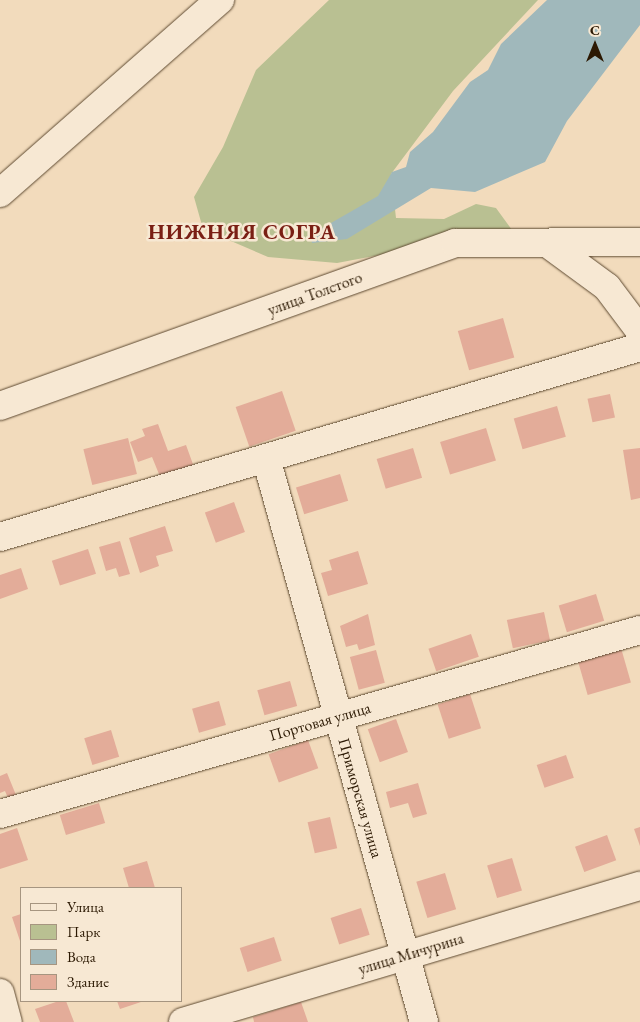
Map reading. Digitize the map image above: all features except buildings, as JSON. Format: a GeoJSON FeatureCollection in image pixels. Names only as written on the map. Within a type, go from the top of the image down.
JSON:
{"type":"FeatureCollection","features":[{"type":"Feature","properties":{"kind":"street"},"geometry":{"type":"LineString","coordinates":[[0,192],[220,0]]}},
{"type":"Feature","properties":{"kind":"street"},"geometry":{"type":"LineString","coordinates":[[627,242],[640,259]]}},
{"type":"Feature","properties":{"kind":"street","name":"улица Толстого"},"geometry":{"type":"LineString","coordinates":[[0,406],[455,243],[627,242]]}},
{"type":"Feature","properties":{"kind":"street"},"geometry":{"type":"LineString","coordinates":[[547,243],[607,287],[640,331]]}},
{"type":"Feature","properties":{"kind":"street"},"geometry":{"type":"LineString","coordinates":[[0,537],[640,347]]}},
{"type":"Feature","properties":{"kind":"street","name":"Приморская улица"},"geometry":{"type":"LineString","coordinates":[[266,458],[424,1022]]}},
{"type":"Feature","properties":{"kind":"street","name":"Портовая улица"},"geometry":{"type":"LineString","coordinates":[[0,814],[640,630]]}},
{"type":"Feature","properties":{"kind":"street","name":"улица Мичурина"},"geometry":{"type":"LineString","coordinates":[[183,1022],[640,886]]}},
{"type":"Feature","properties":{"kind":"street"},"geometry":{"type":"LineString","coordinates":[[0,993],[8,1022]]}},
{"type":"Feature","properties":{"kind":"green space"},"geometry":{"type":"Polygon","coordinates":[[[329,0],[538,0],[453,91],[391,174],[396,218],[444,219],[476,204],[496,208],[512,230],[337,263],[268,257],[203,229],[194,197],[223,147],[256,70],[329,0]]]}},
{"type":"Feature","properties":{"kind":"water"},"geometry":{"type":"Polygon","coordinates":[[[547,0],[640,0],[640,25],[567,121],[545,162],[475,192],[431,188],[347,239],[312,243],[310,235],[378,196],[392,172],[406,167],[410,152],[433,132],[470,82],[488,70],[501,44],[547,0]]]}},
{"type":"Feature","properties":{"kind":"district","name":"НИЖНЯЯ СОГРА"},"geometry":{"type":"Point","coordinates":[242,232]}}]}
